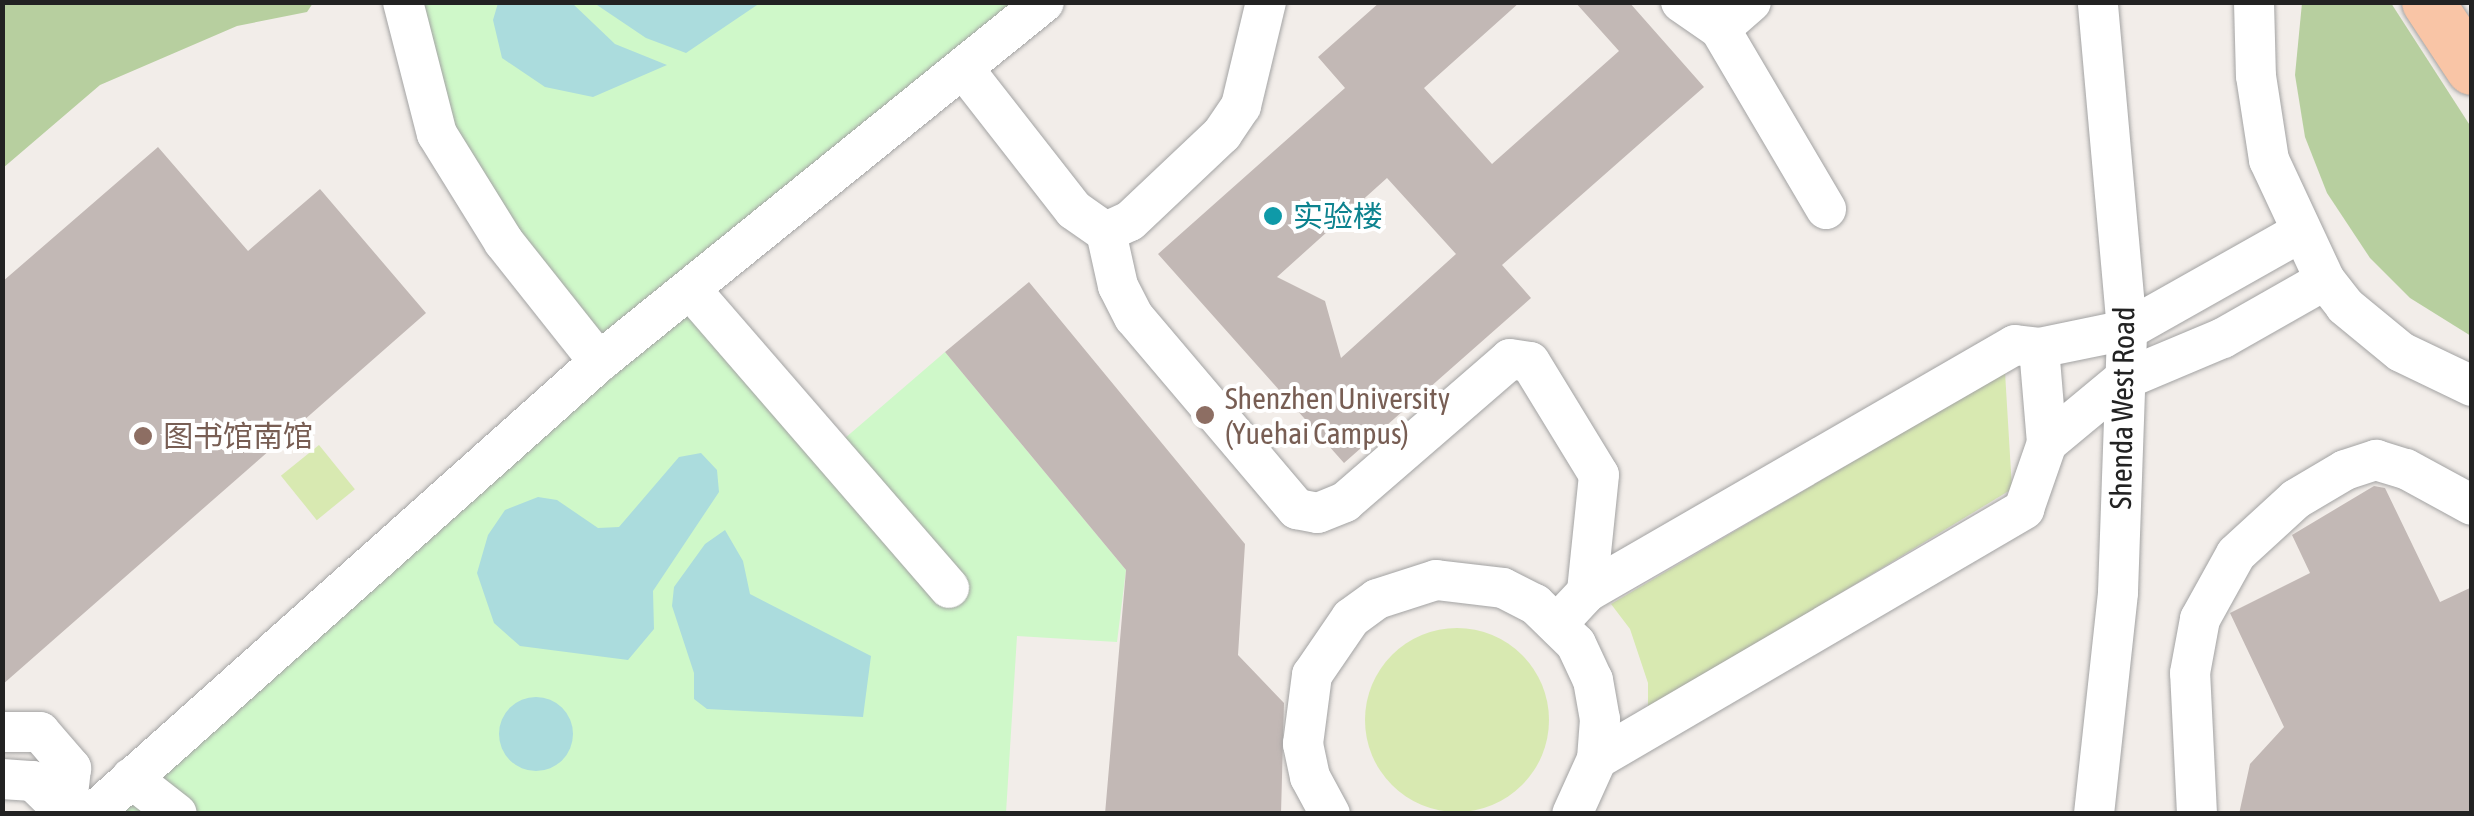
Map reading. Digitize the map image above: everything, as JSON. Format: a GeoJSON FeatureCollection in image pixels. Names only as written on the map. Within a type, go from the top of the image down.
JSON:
{"type":"FeatureCollection","features":[{"type":"Feature","properties":{"kind":"main road"},"geometry":{"type":"LineString","coordinates":[[2428,2],[2472,69]]}},
{"type":"Feature","properties":{"kind":"street"},"geometry":{"type":"LineString","coordinates":[[403,2],[437,134],[504,242],[599,362]]}},
{"type":"Feature","properties":{"kind":"street"},"geometry":{"type":"LineString","coordinates":[[92,814],[599,362],[1044,2]]}},
{"type":"Feature","properties":{"kind":"street"},"geometry":{"type":"LineString","coordinates":[[1106,232],[1130,221],[1222,134],[1241,106],[1266,2]]}},
{"type":"Feature","properties":{"kind":"street"},"geometry":{"type":"LineString","coordinates":[[1681,2],[1720,29],[1826,209]]}},
{"type":"Feature","properties":{"kind":"street"},"geometry":{"type":"LineString","coordinates":[[1720,29],[1750,2]]}},
{"type":"Feature","properties":{"kind":"street","name":"Shenda West Road"},"geometry":{"type":"LineString","coordinates":[[2094,814],[2118,592],[2127,330],[2098,2]]}},
{"type":"Feature","properties":{"kind":"street"},"geometry":{"type":"LineString","coordinates":[[2254,2],[2261,121],[2298,233],[2344,306],[2401,352],[2472,386]]}},
{"type":"Feature","properties":{"kind":"street"},"geometry":{"type":"LineString","coordinates":[[963,68],[1074,210],[1106,232],[1118,286],[1134,317],[1297,509],[1318,513],[1345,502],[1510,359],[1530,362],[1600,475],[1588,592]]}},
{"type":"Feature","properties":{"kind":"street"},"geometry":{"type":"LineString","coordinates":[[1558,623],[1588,592],[2015,345],[2039,348],[2127,330],[2298,233]]}},
{"type":"Feature","properties":{"kind":"street"},"geometry":{"type":"LineString","coordinates":[[2047,443],[2123,380],[2223,338],[2325,280]]}},
{"type":"Feature","properties":{"kind":"street"},"geometry":{"type":"LineString","coordinates":[[691,290],[950,588]]}},
{"type":"Feature","properties":{"kind":"street"},"geometry":{"type":"LineString","coordinates":[[1597,759],[2024,509],[2047,443],[2039,348]]}},
{"type":"Feature","properties":{"kind":"street"},"geometry":{"type":"LineString","coordinates":[[2197,814],[2190,673],[2200,619],[2236,554],[2296,499],[2376,460],[2406,469],[2472,506]]}},
{"type":"Feature","properties":{"kind":"street"},"geometry":{"type":"LineString","coordinates":[[1326,812],[1310,777],[1303,709],[1312,676],[1350,618],[1406,586],[1454,580],[1503,588],[1558,623],[1593,680],[1600,719],[1597,759],[1572,814]]}},
{"type":"Feature","properties":{"kind":"street"},"geometry":{"type":"LineString","coordinates":[[2,732],[40,732],[70,768],[67,813]]}},
{"type":"Feature","properties":{"kind":"street"},"geometry":{"type":"LineString","coordinates":[[131,778],[177,814]]}},
{"type":"Feature","properties":{"kind":"street"},"geometry":{"type":"LineString","coordinates":[[2,779],[33,781],[67,813]]}},
{"type":"Feature","properties":{"kind":"green space"},"geometry":{"type":"Polygon","coordinates":[[[3,2],[313,3],[307,12],[237,26],[100,85],[3,168],[3,2]]]}},
{"type":"Feature","properties":{"kind":"green space"},"geometry":{"type":"Polygon","coordinates":[[[403,3],[1044,3],[691,290],[830,451],[945,352],[1126,570],[1117,642],[1017,636],[1006,813],[92,814],[599,362],[504,242],[403,3]]]}},
{"type":"Feature","properties":{"kind":"green space"},"geometry":{"type":"Polygon","coordinates":[[[2302,3],[2391,3],[2471,127],[2471,336],[2410,298],[2370,258],[2327,193],[2305,137],[2295,75],[2302,3]]]}},
{"type":"Feature","properties":{"kind":"green space"},"geometry":{"type":"Polygon","coordinates":[[[2005,372],[2012,489],[1648,710],[1648,683],[1630,629],[1611,604],[2005,372]]]}},
{"type":"Feature","properties":{"kind":"green space"},"geometry":{"type":"Polygon","coordinates":[[[319,445],[355,489],[317,520],[281,476],[319,445]]]}},
{"type":"Feature","properties":{"kind":"green space"},"geometry":{"type":"Polygon","coordinates":[[[1457,628],[1492,635],[1522,655],[1542,685],[1549,720],[1542,755],[1522,785],[1492,805],[1457,812],[1422,805],[1392,785],[1372,755],[1365,720],[1372,685],[1392,655],[1422,635],[1457,628]]]}},
{"type":"Feature","properties":{"kind":"water"},"geometry":{"type":"Polygon","coordinates":[[[498,3],[572,3],[615,44],[667,65],[593,97],[545,87],[502,58],[493,20],[498,3]]]}},
{"type":"Feature","properties":{"kind":"water"},"geometry":{"type":"Polygon","coordinates":[[[594,3],[760,3],[686,53],[646,38],[594,3]]]}},
{"type":"Feature","properties":{"kind":"water"},"geometry":{"type":"Polygon","coordinates":[[[701,453],[717,470],[719,492],[653,591],[654,629],[628,660],[520,646],[494,623],[477,573],[488,535],[505,510],[538,497],[557,500],[598,528],[619,527],[679,457],[701,453]]]}},
{"type":"Feature","properties":{"kind":"water"},"geometry":{"type":"Polygon","coordinates":[[[725,530],[743,561],[750,594],[871,656],[863,717],[707,709],[694,699],[694,673],[672,606],[674,587],[705,544],[725,530]]]}},
{"type":"Feature","properties":{"kind":"water"},"geometry":{"type":"Polygon","coordinates":[[[536,697],[562,708],[573,734],[562,760],[536,771],[510,760],[499,734],[510,708],[536,697]]]}},
{"type":"Feature","properties":{"kind":"building","name":"实验楼"},"geometry":{"type":"Polygon","coordinates":[[[1380,2],[1520,2],[1424,88],[1492,164],[1619,51],[1575,2],[1629,2],[1704,87],[1502,265],[1531,298],[1344,463],[1158,254],[1345,88],[1318,57],[1380,2]],[[1387,178],[1277,277],[1325,301],[1341,358],[1456,254],[1387,178]]]}},
{"type":"Feature","properties":{"kind":"building","name":"图书馆南馆"},"geometry":{"type":"Polygon","coordinates":[[[158,147],[248,251],[320,189],[426,313],[2,685],[2,282],[158,147]]]}},
{"type":"Feature","properties":{"kind":"building"},"geometry":{"type":"Polygon","coordinates":[[[1029,282],[1245,544],[1238,655],[1284,703],[1281,814],[1105,814],[1126,570],[945,352],[1029,282]]]}},
{"type":"Feature","properties":{"kind":"building"},"geometry":{"type":"Polygon","coordinates":[[[2374,486],[2385,488],[2440,602],[2472,587],[2472,814],[2239,814],[2250,764],[2284,727],[2230,613],[2310,573],[2292,535],[2374,486]]]}},
{"type":"Feature","properties":{"kind":"place","name":"实验楼"},"geometry":{"type":"Point","coordinates":[1273,216]}},
{"type":"Feature","properties":{"kind":"place","name":"Shenzhen University (Yuehai Campus)"},"geometry":{"type":"Point","coordinates":[1205,415]}},
{"type":"Feature","properties":{"kind":"place","name":"图书馆南馆"},"geometry":{"type":"Point","coordinates":[143,436]}}]}
